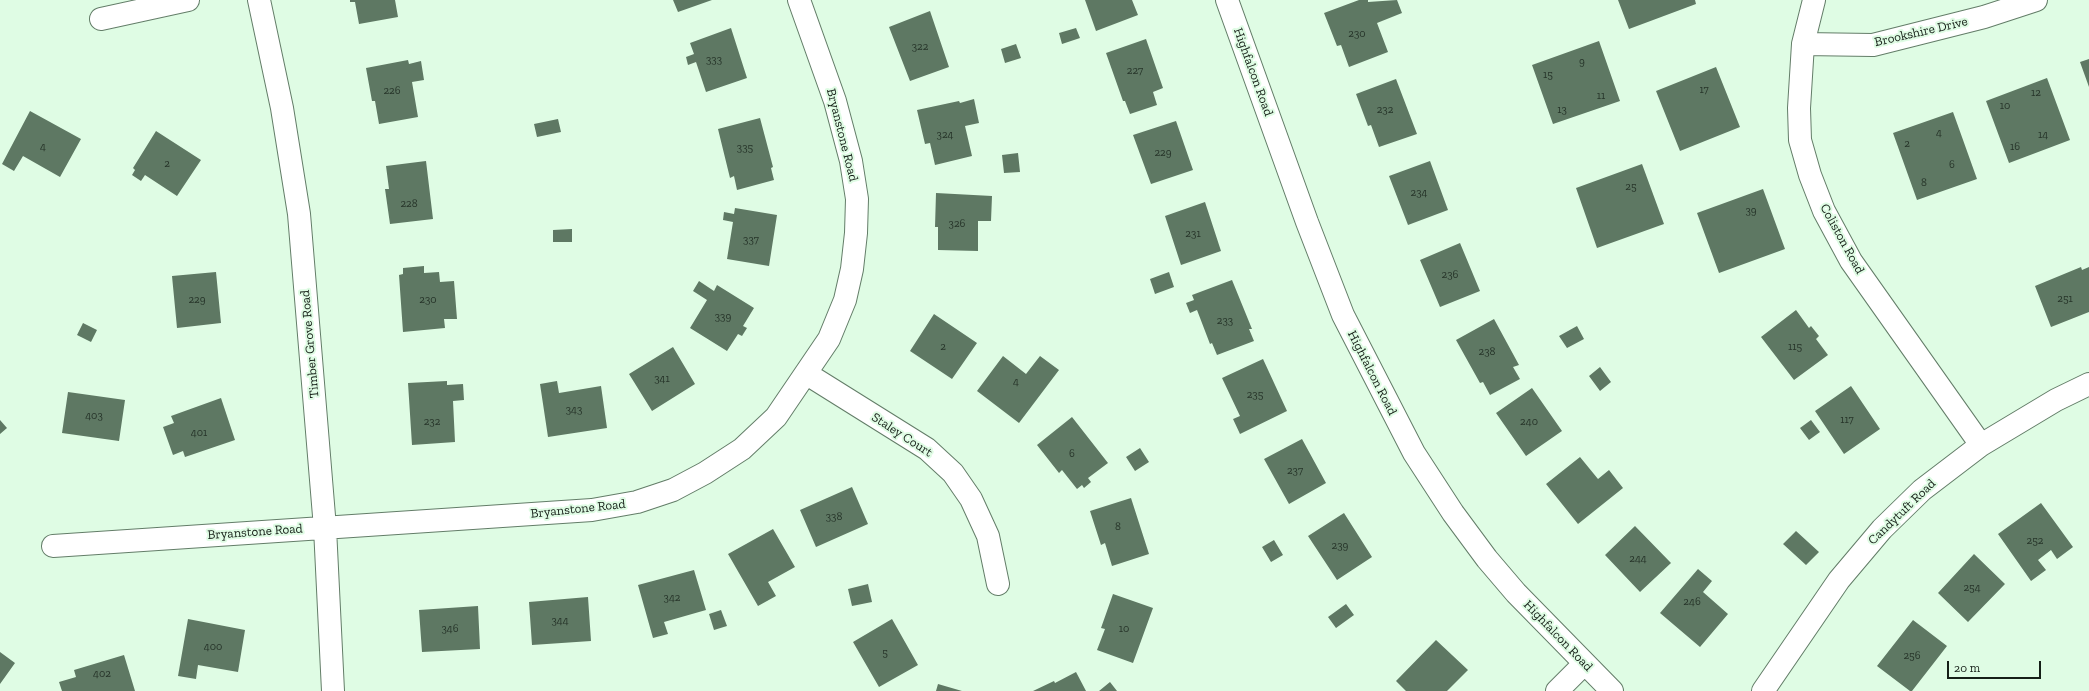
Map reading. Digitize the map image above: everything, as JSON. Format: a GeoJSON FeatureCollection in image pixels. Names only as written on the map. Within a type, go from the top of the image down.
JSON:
{"type":"FeatureCollection","features":[{"type":"Feature","properties":{"kind":"street"},"geometry":{"type":"LineString","coordinates":[[101,19],[188,0]]}},
{"type":"Feature","properties":{"kind":"street","name":"Timber Grove Road"},"geometry":{"type":"LineString","coordinates":[[260,0],[282,108],[299,214],[325,528],[333,691]]}},
{"type":"Feature","properties":{"kind":"street","name":"Bryanstone Road"},"geometry":{"type":"LineString","coordinates":[[53,546],[592,510],[637,502],[673,490],[705,473],[742,449],[776,417],[807,374],[829,339],[845,300],[852,269],[856,233],[857,199],[852,161],[835,101],[799,0]]}},
{"type":"Feature","properties":{"kind":"street","name":"Highfalcon Road"},"geometry":{"type":"LineString","coordinates":[[1227,0],[1307,222],[1343,315],[1414,453],[1440,493],[1487,559],[1584,664],[1612,691]]}},
{"type":"Feature","properties":{"kind":"street","name":"Coliston Road"},"geometry":{"type":"LineString","coordinates":[[1814,0],[1802,44],[1798,108],[1800,140],[1810,175],[1824,211],[1851,261],[1981,445]]}},
{"type":"Feature","properties":{"kind":"street","name":"Brookshire Drive"},"geometry":{"type":"LineString","coordinates":[[1802,44],[1873,45],[1984,17],[2036,0]]}},
{"type":"Feature","properties":{"kind":"street","name":"Staley Court"},"geometry":{"type":"LineString","coordinates":[[807,374],[927,449],[953,472],[971,499],[988,536],[998,584]]}},
{"type":"Feature","properties":{"kind":"street","name":"Candytuft Road"},"geometry":{"type":"LineString","coordinates":[[1763,691],[1839,580],[1882,528],[1922,490],[1981,445],[2056,400],[2089,384]]}},
{"type":"Feature","properties":{"kind":"street"},"geometry":{"type":"LineString","coordinates":[[1557,691],[1584,664]]}},
{"type":"Feature","properties":{"kind":"building"},"geometry":{"type":"Polygon","coordinates":[[[350,0],[395,0],[398,17],[359,24],[355,2],[350,2],[350,0]]]}},
{"type":"Feature","properties":{"kind":"building"},"geometry":{"type":"Polygon","coordinates":[[[673,0],[712,0],[678,12],[673,0]]]}},
{"type":"Feature","properties":{"kind":"building"},"geometry":{"type":"Polygon","coordinates":[[[1085,0],[1132,0],[1138,15],[1096,31],[1085,0]]]}},
{"type":"Feature","properties":{"kind":"building"},"geometry":{"type":"Polygon","coordinates":[[[1359,0],[1368,0],[1368,2],[1397,0],[1402,13],[1377,23],[1388,52],[1349,67],[1341,45],[1337,46],[1324,13],[1359,0]]]}},
{"type":"Feature","properties":{"kind":"building"},"geometry":{"type":"Polygon","coordinates":[[[1618,0],[1695,0],[1696,4],[1629,29],[1618,0]]]}},
{"type":"Feature","properties":{"kind":"building"},"geometry":{"type":"Polygon","coordinates":[[[930,11],[949,67],[910,81],[889,27],[930,11]]]}},
{"type":"Feature","properties":{"kind":"building"},"geometry":{"type":"Polygon","coordinates":[[[731,28],[747,78],[706,92],[696,62],[688,65],[686,57],[694,54],[690,43],[731,28]]]}},
{"type":"Feature","properties":{"kind":"building"},"geometry":{"type":"Polygon","coordinates":[[[1076,28],[1080,38],[1062,44],[1059,33],[1076,28]]]}},
{"type":"Feature","properties":{"kind":"building"},"geometry":{"type":"Polygon","coordinates":[[[1146,39],[1163,88],[1153,92],[1157,105],[1130,114],[1125,101],[1123,101],[1106,53],[1146,39]]]}},
{"type":"Feature","properties":{"kind":"building"},"geometry":{"type":"Polygon","coordinates":[[[1599,41],[1620,101],[1553,124],[1532,65],[1599,41]]]}},
{"type":"Feature","properties":{"kind":"building"},"geometry":{"type":"Polygon","coordinates":[[[1016,44],[1021,58],[1005,63],[1001,49],[1016,44]]]}},
{"type":"Feature","properties":{"kind":"building"},"geometry":{"type":"Polygon","coordinates":[[[2089,59],[2089,87],[2080,62],[2089,59]]]}},
{"type":"Feature","properties":{"kind":"building"},"geometry":{"type":"Polygon","coordinates":[[[408,60],[409,64],[421,61],[424,80],[412,82],[418,117],[379,124],[375,101],[372,101],[366,68],[408,60]]]}},
{"type":"Feature","properties":{"kind":"building"},"geometry":{"type":"Polygon","coordinates":[[[1716,67],[1740,127],[1680,151],[1656,91],[1716,67]]]}},
{"type":"Feature","properties":{"kind":"building"},"geometry":{"type":"Polygon","coordinates":[[[2047,78],[2070,140],[2009,163],[1986,101],[2047,78]]]}},
{"type":"Feature","properties":{"kind":"building"},"geometry":{"type":"Polygon","coordinates":[[[1396,79],[1417,134],[1379,147],[1371,125],[1368,126],[1356,94],[1396,79]]]}},
{"type":"Feature","properties":{"kind":"building"},"geometry":{"type":"Polygon","coordinates":[[[974,99],[979,123],[965,126],[972,156],[935,165],[930,143],[925,144],[917,110],[959,101],[960,103],[974,99]]]}},
{"type":"Feature","properties":{"kind":"building"},"geometry":{"type":"Polygon","coordinates":[[[30,111],[81,139],[60,177],[23,156],[14,171],[2,164],[30,111]]]}},
{"type":"Feature","properties":{"kind":"building"},"geometry":{"type":"Polygon","coordinates":[[[1953,112],[1977,179],[1917,200],[1893,133],[1953,112]]]}},
{"type":"Feature","properties":{"kind":"building"},"geometry":{"type":"Polygon","coordinates":[[[760,118],[773,167],[771,168],[774,180],[737,190],[734,176],[730,178],[718,129],[760,118]]]}},
{"type":"Feature","properties":{"kind":"building"},"geometry":{"type":"Polygon","coordinates":[[[558,119],[561,132],[537,137],[534,124],[558,119]]]}},
{"type":"Feature","properties":{"kind":"building"},"geometry":{"type":"Polygon","coordinates":[[[1176,121],[1193,170],[1151,184],[1133,135],[1176,121]]]}},
{"type":"Feature","properties":{"kind":"building"},"geometry":{"type":"Polygon","coordinates":[[[156,131],[201,160],[177,196],[145,175],[141,181],[132,175],[135,170],[133,168],[156,131]]]}},
{"type":"Feature","properties":{"kind":"building"},"geometry":{"type":"Polygon","coordinates":[[[1018,153],[1020,172],[1004,173],[1002,155],[1018,153]]]}},
{"type":"Feature","properties":{"kind":"building"},"geometry":{"type":"Polygon","coordinates":[[[426,161],[433,219],[390,224],[385,189],[389,189],[386,166],[426,161]]]}},
{"type":"Feature","properties":{"kind":"building"},"geometry":{"type":"Polygon","coordinates":[[[1430,161],[1448,210],[1408,225],[1389,176],[1430,161]]]}},
{"type":"Feature","properties":{"kind":"building"},"geometry":{"type":"Polygon","coordinates":[[[1642,164],[1664,224],[1597,248],[1576,188],[1642,164]]]}},
{"type":"Feature","properties":{"kind":"building"},"geometry":{"type":"Polygon","coordinates":[[[1763,189],[1785,249],[1719,273],[1697,213],[1763,189]]]}},
{"type":"Feature","properties":{"kind":"building"},"geometry":{"type":"Polygon","coordinates":[[[936,193],[992,196],[991,221],[978,221],[978,251],[938,250],[938,227],[935,227],[936,193]]]}},
{"type":"Feature","properties":{"kind":"building"},"geometry":{"type":"Polygon","coordinates":[[[1205,202],[1221,251],[1181,265],[1165,216],[1205,202]]]}},
{"type":"Feature","properties":{"kind":"building"},"geometry":{"type":"Polygon","coordinates":[[[735,208],[777,215],[769,266],[727,259],[733,222],[723,220],[724,212],[734,214],[735,208]]]}},
{"type":"Feature","properties":{"kind":"building"},"geometry":{"type":"Polygon","coordinates":[[[572,229],[572,242],[553,242],[553,230],[572,229]]]}},
{"type":"Feature","properties":{"kind":"building"},"geometry":{"type":"Polygon","coordinates":[[[1460,243],[1480,291],[1440,307],[1420,260],[1460,243]]]}},
{"type":"Feature","properties":{"kind":"building"},"geometry":{"type":"Polygon","coordinates":[[[424,266],[424,273],[439,272],[440,282],[454,281],[457,319],[444,319],[445,328],[403,332],[399,275],[403,274],[403,268],[424,266]]]}},
{"type":"Feature","properties":{"kind":"building"},"geometry":{"type":"Polygon","coordinates":[[[2081,267],[2082,270],[2089,267],[2089,312],[2051,327],[2035,286],[2081,267]]]}},
{"type":"Feature","properties":{"kind":"building"},"geometry":{"type":"Polygon","coordinates":[[[216,272],[221,323],[177,328],[172,276],[216,272]]]}},
{"type":"Feature","properties":{"kind":"building"},"geometry":{"type":"Polygon","coordinates":[[[1169,272],[1174,287],[1155,294],[1150,279],[1169,272]]]}},
{"type":"Feature","properties":{"kind":"building"},"geometry":{"type":"Polygon","coordinates":[[[1232,280],[1252,329],[1249,329],[1254,341],[1217,355],[1212,343],[1210,344],[1197,310],[1190,313],[1186,303],[1194,300],[1192,295],[1232,280]]]}},
{"type":"Feature","properties":{"kind":"building"},"geometry":{"type":"Polygon","coordinates":[[[699,281],[714,291],[717,285],[754,308],[743,326],[747,328],[742,336],[738,334],[727,351],[690,328],[707,300],[693,291],[699,281]]]}},
{"type":"Feature","properties":{"kind":"building"},"geometry":{"type":"Polygon","coordinates":[[[1796,310],[1809,328],[1811,326],[1819,336],[1816,339],[1828,355],[1794,380],[1761,337],[1796,310]]]}},
{"type":"Feature","properties":{"kind":"building"},"geometry":{"type":"Polygon","coordinates":[[[934,314],[977,343],[952,379],[910,351],[934,314]]]}},
{"type":"Feature","properties":{"kind":"building"},"geometry":{"type":"Polygon","coordinates":[[[1494,319],[1519,365],[1513,367],[1520,379],[1490,395],[1483,382],[1480,383],[1456,340],[1494,319]]]}},
{"type":"Feature","properties":{"kind":"building"},"geometry":{"type":"Polygon","coordinates":[[[83,323],[97,330],[91,342],[77,335],[83,323]]]}},
{"type":"Feature","properties":{"kind":"building"},"geometry":{"type":"Polygon","coordinates":[[[1577,326],[1584,339],[1567,348],[1559,336],[1577,326]]]}},
{"type":"Feature","properties":{"kind":"building"},"geometry":{"type":"Polygon","coordinates":[[[673,347],[695,384],[652,411],[629,374],[673,347]]]}},
{"type":"Feature","properties":{"kind":"building"},"geometry":{"type":"Polygon","coordinates":[[[1003,356],[1026,374],[1040,356],[1059,370],[1019,423],[977,391],[1003,356]]]}},
{"type":"Feature","properties":{"kind":"building"},"geometry":{"type":"Polygon","coordinates":[[[1263,359],[1287,411],[1240,434],[1233,419],[1240,416],[1222,378],[1263,359]]]}},
{"type":"Feature","properties":{"kind":"building"},"geometry":{"type":"Polygon","coordinates":[[[1600,367],[1611,382],[1600,391],[1589,376],[1600,367]]]}},
{"type":"Feature","properties":{"kind":"building"},"geometry":{"type":"Polygon","coordinates":[[[447,381],[447,385],[463,384],[464,400],[453,401],[455,442],[412,445],[408,383],[447,381]]]}},
{"type":"Feature","properties":{"kind":"building"},"geometry":{"type":"Polygon","coordinates":[[[557,381],[559,393],[601,386],[607,428],[548,437],[540,384],[557,381]]]}},
{"type":"Feature","properties":{"kind":"building"},"geometry":{"type":"Polygon","coordinates":[[[1851,386],[1880,429],[1844,454],[1815,411],[1851,386]]]}},
{"type":"Feature","properties":{"kind":"building"},"geometry":{"type":"Polygon","coordinates":[[[1532,388],[1562,431],[1526,456],[1496,413],[1532,388]]]}},
{"type":"Feature","properties":{"kind":"building"},"geometry":{"type":"Polygon","coordinates":[[[68,392],[125,400],[119,441],[62,433],[68,392]]]}},
{"type":"Feature","properties":{"kind":"building"},"geometry":{"type":"Polygon","coordinates":[[[221,398],[235,440],[185,457],[183,451],[173,455],[163,427],[174,423],[171,416],[221,398]]]}},
{"type":"Feature","properties":{"kind":"building"},"geometry":{"type":"Polygon","coordinates":[[[1072,417],[1108,463],[1088,478],[1091,482],[1084,488],[1082,485],[1077,489],[1062,470],[1059,473],[1037,445],[1072,417]]]}},
{"type":"Feature","properties":{"kind":"building"},"geometry":{"type":"Polygon","coordinates":[[[0,420],[7,428],[0,434],[0,420]]]}},
{"type":"Feature","properties":{"kind":"building"},"geometry":{"type":"Polygon","coordinates":[[[1811,420],[1820,432],[1809,440],[1800,428],[1811,420]]]}},
{"type":"Feature","properties":{"kind":"building"},"geometry":{"type":"Polygon","coordinates":[[[1302,439],[1326,483],[1289,504],[1264,459],[1302,439]]]}},
{"type":"Feature","properties":{"kind":"building"},"geometry":{"type":"Polygon","coordinates":[[[1140,448],[1149,462],[1135,471],[1126,457],[1140,448]]]}},
{"type":"Feature","properties":{"kind":"building"},"geometry":{"type":"Polygon","coordinates":[[[1580,457],[1598,479],[1609,470],[1623,488],[1578,524],[1546,484],[1580,457]]]}},
{"type":"Feature","properties":{"kind":"building"},"geometry":{"type":"Polygon","coordinates":[[[852,487],[868,524],[816,547],[800,510],[852,487]]]}},
{"type":"Feature","properties":{"kind":"building"},"geometry":{"type":"Polygon","coordinates":[[[1131,498],[1149,554],[1112,566],[1105,543],[1101,545],[1090,511],[1131,498]]]}},
{"type":"Feature","properties":{"kind":"building"},"geometry":{"type":"Polygon","coordinates":[[[2041,503],[2073,547],[2057,559],[2051,550],[2038,560],[2046,570],[2031,581],[1998,534],[2041,503]]]}},
{"type":"Feature","properties":{"kind":"building"},"geometry":{"type":"Polygon","coordinates":[[[1344,513],[1372,557],[1337,580],[1308,536],[1344,513]]]}},
{"type":"Feature","properties":{"kind":"building"},"geometry":{"type":"Polygon","coordinates":[[[1635,526],[1671,563],[1640,592],[1605,555],[1635,526]]]}},
{"type":"Feature","properties":{"kind":"building"},"geometry":{"type":"Polygon","coordinates":[[[773,529],[795,567],[768,582],[776,596],[758,606],[728,554],[773,529]]]}},
{"type":"Feature","properties":{"kind":"building"},"geometry":{"type":"Polygon","coordinates":[[[1796,531],[1819,552],[1806,565],[1783,544],[1796,531]]]}},
{"type":"Feature","properties":{"kind":"building"},"geometry":{"type":"Polygon","coordinates":[[[1274,540],[1283,555],[1271,562],[1262,547],[1274,540]]]}},
{"type":"Feature","properties":{"kind":"building"},"geometry":{"type":"Polygon","coordinates":[[[1974,554],[2005,584],[1968,622],[1938,593],[1974,554]]]}},
{"type":"Feature","properties":{"kind":"building"},"geometry":{"type":"Polygon","coordinates":[[[1698,569],[1712,581],[1703,592],[1728,614],[1700,647],[1660,613],[1698,569]]]}},
{"type":"Feature","properties":{"kind":"building"},"geometry":{"type":"Polygon","coordinates":[[[694,570],[706,610],[664,622],[668,634],[653,638],[638,585],[694,570]]]}},
{"type":"Feature","properties":{"kind":"building"},"geometry":{"type":"Polygon","coordinates":[[[868,584],[872,602],[852,606],[848,589],[868,584]]]}},
{"type":"Feature","properties":{"kind":"building"},"geometry":{"type":"Polygon","coordinates":[[[1113,594],[1153,608],[1133,663],[1097,650],[1105,629],[1101,628],[1113,594]]]}},
{"type":"Feature","properties":{"kind":"building"},"geometry":{"type":"Polygon","coordinates":[[[588,597],[591,641],[532,645],[529,602],[588,597]]]}},
{"type":"Feature","properties":{"kind":"building"},"geometry":{"type":"Polygon","coordinates":[[[1346,604],[1354,615],[1336,628],[1328,617],[1346,604]]]}},
{"type":"Feature","properties":{"kind":"building"},"geometry":{"type":"Polygon","coordinates":[[[478,606],[480,649],[422,652],[419,610],[478,606]]]}},
{"type":"Feature","properties":{"kind":"building"},"geometry":{"type":"Polygon","coordinates":[[[721,610],[727,626],[714,630],[709,614],[721,610]]]}},
{"type":"Feature","properties":{"kind":"building"},"geometry":{"type":"Polygon","coordinates":[[[188,619],[245,630],[238,672],[198,665],[196,679],[178,676],[188,619]]]}},
{"type":"Feature","properties":{"kind":"building"},"geometry":{"type":"Polygon","coordinates":[[[892,619],[918,665],[879,687],[853,642],[892,619]]]}},
{"type":"Feature","properties":{"kind":"building"},"geometry":{"type":"Polygon","coordinates":[[[1913,620],[1947,646],[1912,691],[1910,691],[1877,666],[1913,620]]]}},
{"type":"Feature","properties":{"kind":"building"},"geometry":{"type":"Polygon","coordinates":[[[1436,640],[1468,670],[1447,691],[1406,691],[1396,681],[1436,640]]]}},
{"type":"Feature","properties":{"kind":"building"},"geometry":{"type":"Polygon","coordinates":[[[0,652],[15,663],[0,684],[0,652]]]}},
{"type":"Feature","properties":{"kind":"building"},"geometry":{"type":"Polygon","coordinates":[[[124,655],[135,691],[62,691],[59,682],[76,677],[74,670],[124,655]]]}},
{"type":"Feature","properties":{"kind":"building"},"geometry":{"type":"Polygon","coordinates":[[[1076,672],[1086,691],[1033,691],[1054,681],[1055,683],[1076,672]]]}},
{"type":"Feature","properties":{"kind":"building"},"geometry":{"type":"Polygon","coordinates":[[[1110,682],[1117,691],[1099,691],[1110,682]]]}},
{"type":"Feature","properties":{"kind":"building"},"geometry":{"type":"Polygon","coordinates":[[[938,684],[962,691],[936,691],[938,684]]]}}]}
